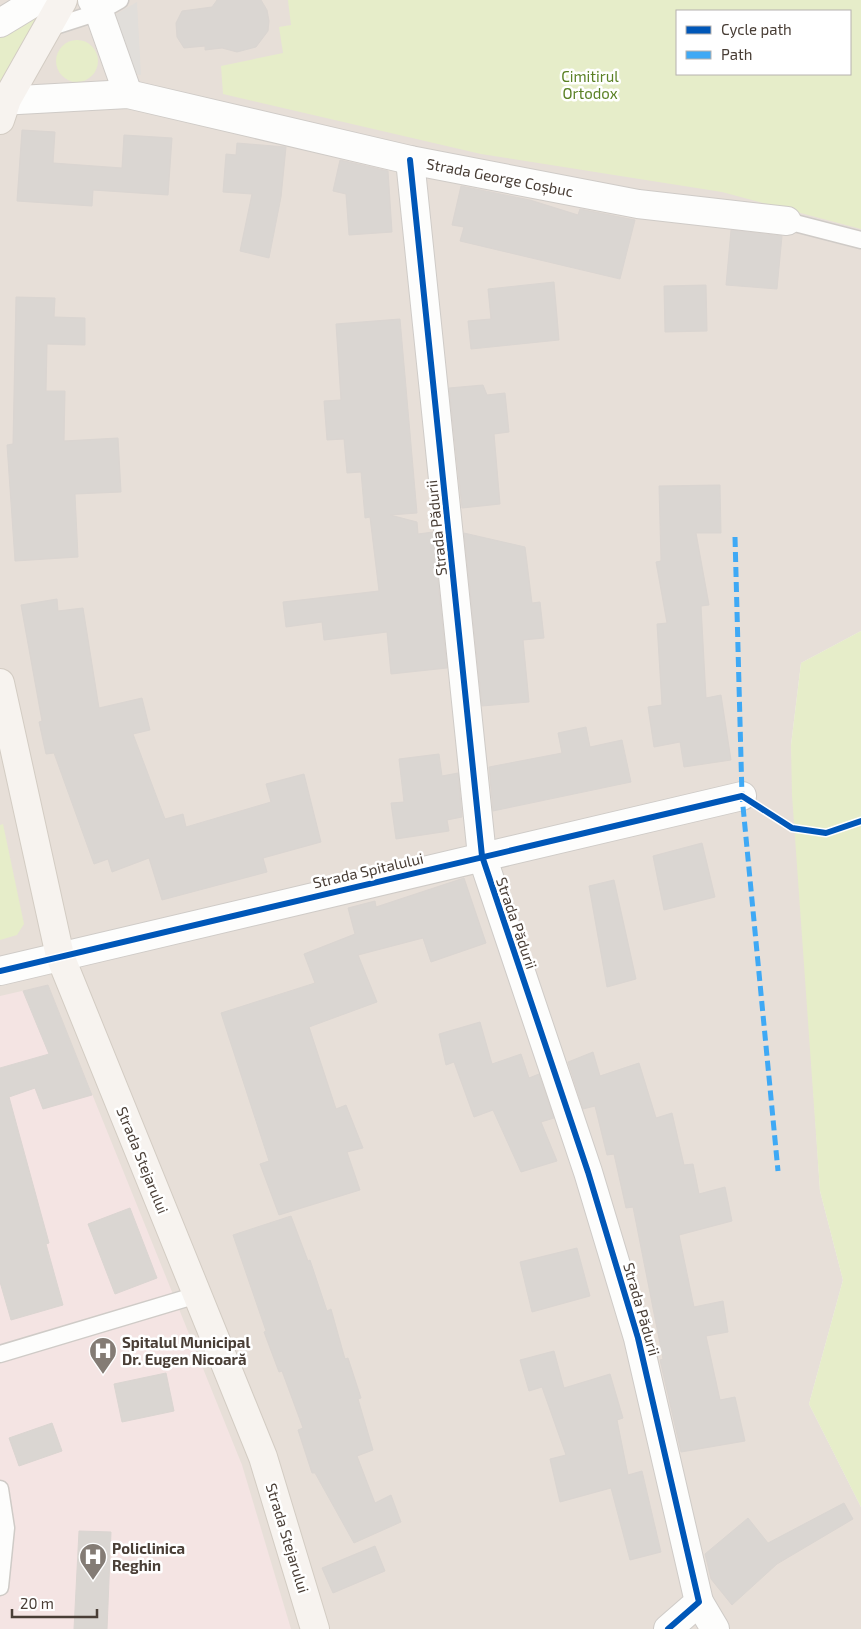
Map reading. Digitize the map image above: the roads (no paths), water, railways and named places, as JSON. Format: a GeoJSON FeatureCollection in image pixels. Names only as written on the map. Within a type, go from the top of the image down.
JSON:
{"type":"FeatureCollection","features":[{"type":"Feature","properties":{"kind":"street"},"geometry":{"type":"LineString","coordinates":[[0,23],[38,0]]}},
{"type":"Feature","properties":{"kind":"street"},"geometry":{"type":"LineString","coordinates":[[2,107],[63,0]]}},
{"type":"Feature","properties":{"kind":"street"},"geometry":{"type":"LineString","coordinates":[[104,4],[128,94]]}},
{"type":"Feature","properties":{"kind":"street","name":"Strada George Coșbuc"},"geometry":{"type":"LineString","coordinates":[[2,107],[128,94],[410,160],[638,204],[787,221]]}},
{"type":"Feature","properties":{"kind":"street","name":"Strada Pădurii"},"geometry":{"type":"LineString","coordinates":[[410,160],[482,856],[588,1172],[638,1338],[699,1602],[715,1629]]}},
{"type":"Feature","properties":{"kind":"street","name":"Strada Stejarului"},"geometry":{"type":"LineString","coordinates":[[0,683],[60,956],[263,1458],[314,1629]]}},
{"type":"Feature","properties":{"kind":"street","name":"Strada Spitalului"},"geometry":{"type":"LineString","coordinates":[[0,971],[742,796]]}},
{"type":"Feature","properties":{"kind":"street"},"geometry":{"type":"LineString","coordinates":[[668,1629],[699,1602]]}},
{"type":"Feature","properties":{"kind":"lane"},"geometry":{"type":"LineString","coordinates":[[46,29],[104,4]]}},
{"type":"Feature","properties":{"kind":"lane"},"geometry":{"type":"LineString","coordinates":[[787,221],[861,240]]}},
{"type":"Feature","properties":{"kind":"lane"},"geometry":{"type":"LineString","coordinates":[[0,1354],[197,1294]]}},
{"type":"Feature","properties":{"kind":"lane"},"geometry":{"type":"LineString","coordinates":[[0,1489],[6,1528],[0,1587]]}},
{"type":"Feature","properties":{"kind":"place","name":"Spitalul Municipal Dr. Eugen Nicoară"},"geometry":{"type":"Point","coordinates":[103,1375]}},
{"type":"Feature","properties":{"kind":"place","name":"Policlinica Reghin"},"geometry":{"type":"Point","coordinates":[93,1581]}},
{"type":"Feature","properties":{"kind":"park label","name":"Cimitirul Ortodox"},"geometry":{"type":"Point","coordinates":[590,84]}}]}
